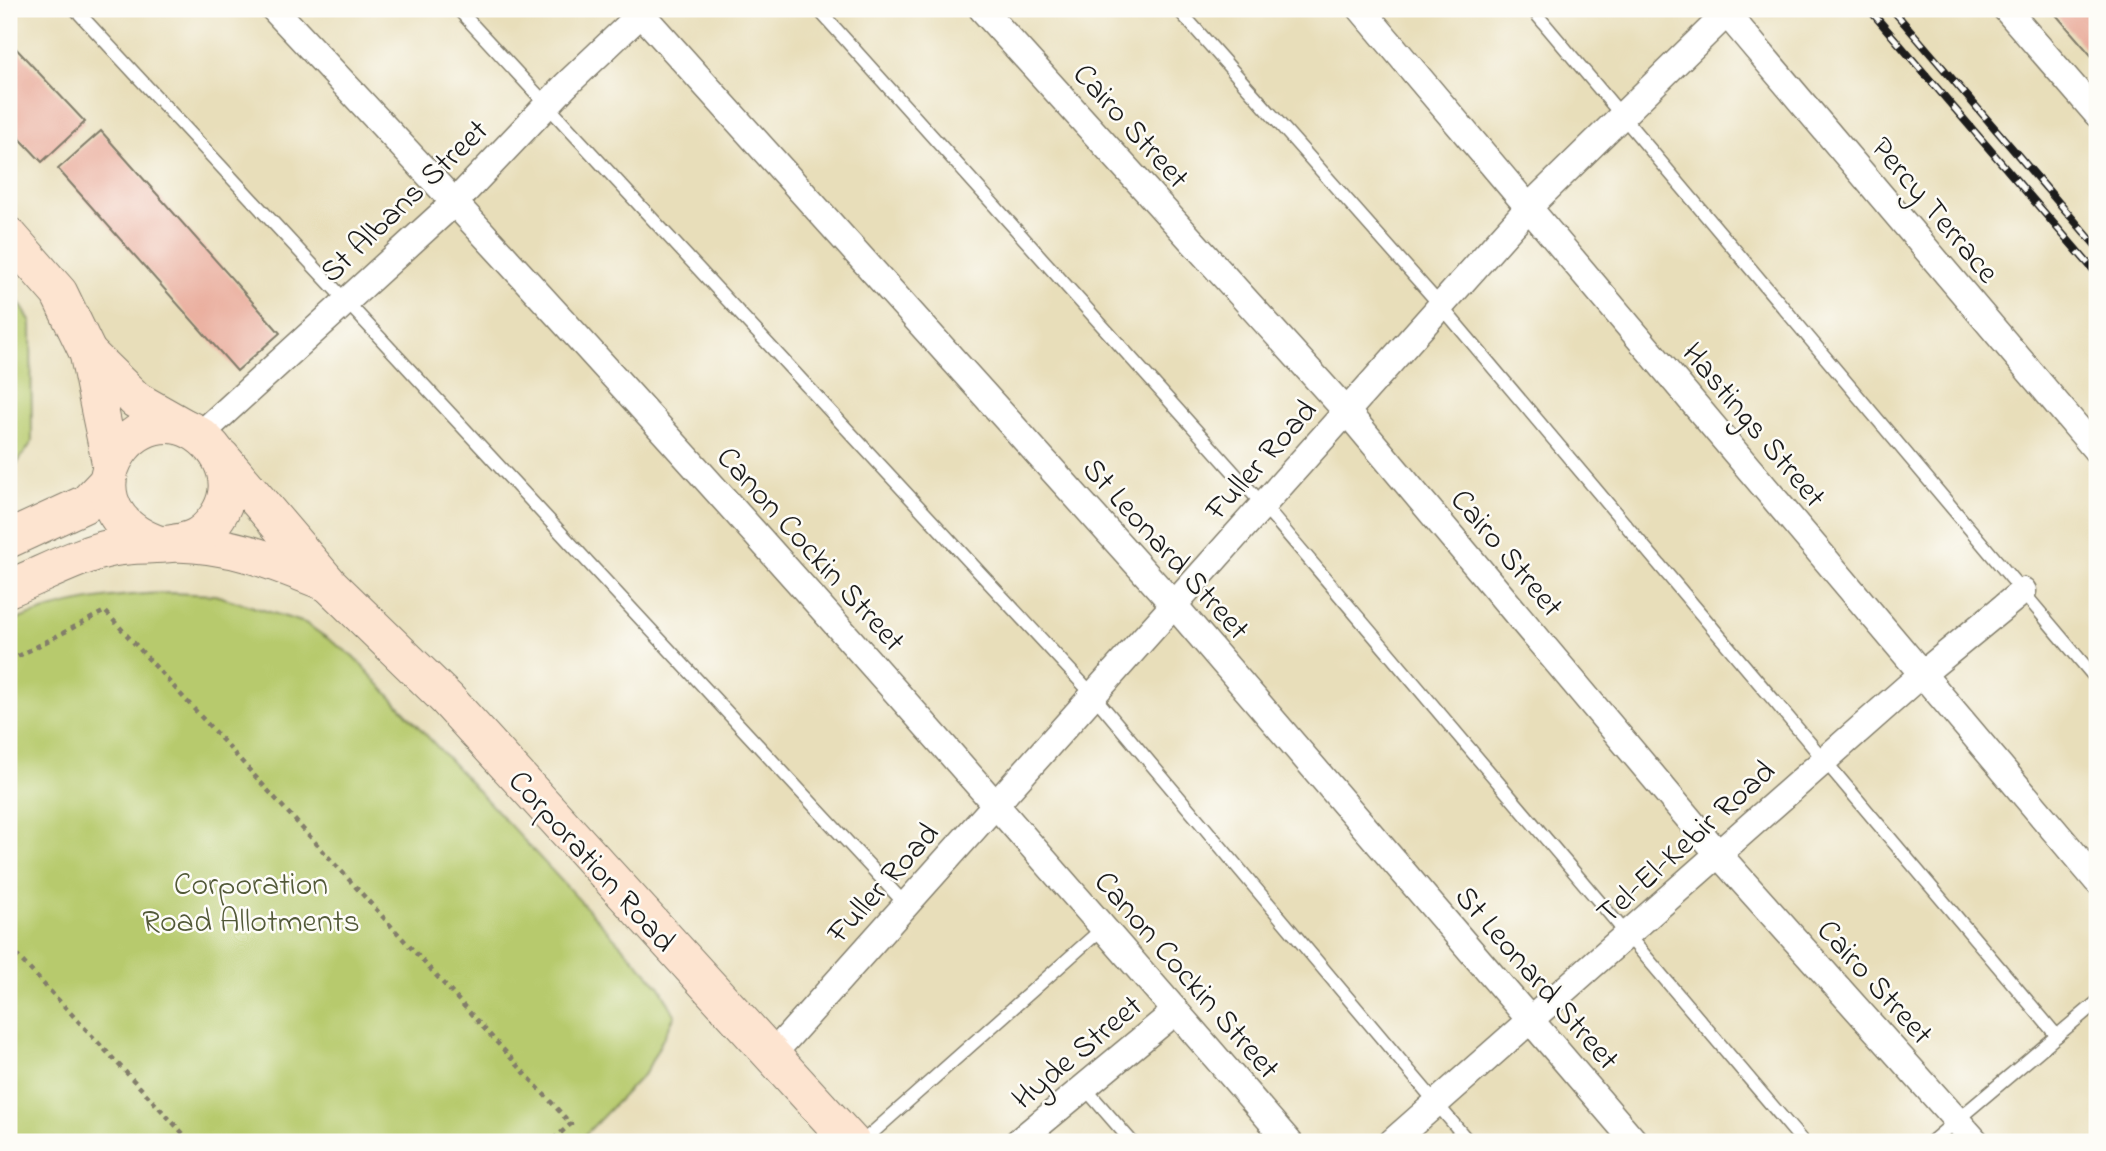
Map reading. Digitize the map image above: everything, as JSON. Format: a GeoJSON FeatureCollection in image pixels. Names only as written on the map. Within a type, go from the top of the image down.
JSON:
{"type":"FeatureCollection","features":[{"type":"Feature","properties":{"kind":"street","name":"Canon Cockin Street"},"geometry":{"type":"LineString","coordinates":[[274,9],[456,201],[997,803],[1289,1142]]}},
{"type":"Feature","properties":{"kind":"street","name":"Cairo Street"},"geometry":{"type":"LineString","coordinates":[[982,9],[1346,412],[1720,856],[1976,1142]]}},
{"type":"Feature","properties":{"kind":"street","name":"Hastings Street"},"geometry":{"type":"LineString","coordinates":[[1362,9],[1530,206],[1921,676],[2097,881]]}},
{"type":"Feature","properties":{"kind":"street"},"geometry":{"type":"LineString","coordinates":[[2006,9],[2097,114]]}},
{"type":"Feature","properties":{"kind":"street","name":"St Albans Street"},"geometry":{"type":"LineString","coordinates":[[201,439],[456,201],[641,10]]}},
{"type":"Feature","properties":{"kind":"street","name":"St Leonard Street"},"geometry":{"type":"LineString","coordinates":[[641,10],[1174,605],[1635,1142]]}},
{"type":"Feature","properties":{"kind":"street","name":"Fuller Road"},"geometry":{"type":"LineString","coordinates":[[771,1056],[1530,206],[1725,11]]}},
{"type":"Feature","properties":{"kind":"street","name":"Percy Terrace"},"geometry":{"type":"LineString","coordinates":[[1725,11],[2097,452]]}},
{"type":"Feature","properties":{"kind":"street","name":"Corporation Road"},"geometry":{"type":"LineString","coordinates":[[9,236],[59,293],[88,353],[109,473],[110,503],[119,520],[135,535],[166,543],[212,544],[254,553],[329,584]]}},
{"type":"Feature","properties":{"kind":"street","name":"Corporation Road"},"geometry":{"type":"LineString","coordinates":[[88,353],[136,400],[201,439],[329,584],[447,699],[851,1142]]}},
{"type":"Feature","properties":{"kind":"street"},"geometry":{"type":"LineString","coordinates":[[9,539],[87,503],[109,473],[121,447],[136,432],[161,424],[201,439]]}},
{"type":"Feature","properties":{"kind":"street","name":"Corporation Road"},"geometry":{"type":"LineString","coordinates":[[9,588],[111,548],[166,543],[196,537],[212,524],[225,500],[227,480],[201,439]]}},
{"type":"Feature","properties":{"kind":"street","name":"Tel-El-Kebir Road"},"geometry":{"type":"LineString","coordinates":[[1392,1142],[1720,856],[1921,676],[2023,591]]}},
{"type":"Feature","properties":{"kind":"street","name":"Hyde Street"},"geometry":{"type":"LineString","coordinates":[[1017,1142],[1176,1011]]}},
{"type":"Feature","properties":{"kind":"lane"},"geometry":{"type":"LineString","coordinates":[[75,9],[906,905]]}},
{"type":"Feature","properties":{"kind":"lane"},"geometry":{"type":"LineString","coordinates":[[458,9],[1093,695],[1469,1142]]}},
{"type":"Feature","properties":{"kind":"lane"},"geometry":{"type":"LineString","coordinates":[[818,9],[1264,505],[1803,1142]]}},
{"type":"Feature","properties":{"kind":"lane"},"geometry":{"type":"LineString","coordinates":[[1178,9],[1441,306],[2057,1036]]}},
{"type":"Feature","properties":{"kind":"lane"},"geometry":{"type":"LineString","coordinates":[[1532,9],[2097,680]]}},
{"type":"Feature","properties":{"kind":"lane"},"geometry":{"type":"LineString","coordinates":[[862,1142],[1104,927]]}},
{"type":"Feature","properties":{"kind":"lane"},"geometry":{"type":"LineString","coordinates":[[1931,1142],[2097,1002]]}},
{"type":"Feature","properties":{"kind":"lane"},"geometry":{"type":"LineString","coordinates":[[1084,1087],[1132,1142]]}},
{"type":"Feature","properties":{"kind":"path"},"geometry":{"type":"LineString","coordinates":[[9,661],[105,611],[571,1124],[550,1142]]}},
{"type":"Feature","properties":{"kind":"path"},"geometry":{"type":"LineString","coordinates":[[9,947],[191,1142]]}},
{"type":"Feature","properties":{"kind":"green space"},"geometry":{"type":"Polygon","coordinates":[[[9,286],[31,322],[32,442],[9,475],[9,286]]]}},
{"type":"Feature","properties":{"kind":"green space","name":"Corporation Road Allotments"},"geometry":{"type":"Polygon","coordinates":[[[172,593],[215,595],[305,623],[353,656],[660,987],[675,1015],[646,1072],[578,1142],[9,1142],[9,623],[49,609],[89,600],[172,593]]]}},
{"type":"Feature","properties":{"kind":"building"},"geometry":{"type":"Polygon","coordinates":[[[2051,9],[2097,9],[2097,62],[2070,31],[2051,9]]]}},
{"type":"Feature","properties":{"kind":"building"},"geometry":{"type":"Polygon","coordinates":[[[9,41],[85,122],[42,162],[9,127],[9,41]]]}},
{"type":"Feature","properties":{"kind":"building"},"geometry":{"type":"Polygon","coordinates":[[[101,131],[280,333],[237,371],[58,169],[101,131]]]}},
{"type":"Feature","properties":{"kind":"railway"},"geometry":{"type":"LineString","coordinates":[[1869,9],[2097,274]]}},
{"type":"Feature","properties":{"kind":"railway"},"geometry":{"type":"LineString","coordinates":[[1892,9],[2097,247]]}}]}
